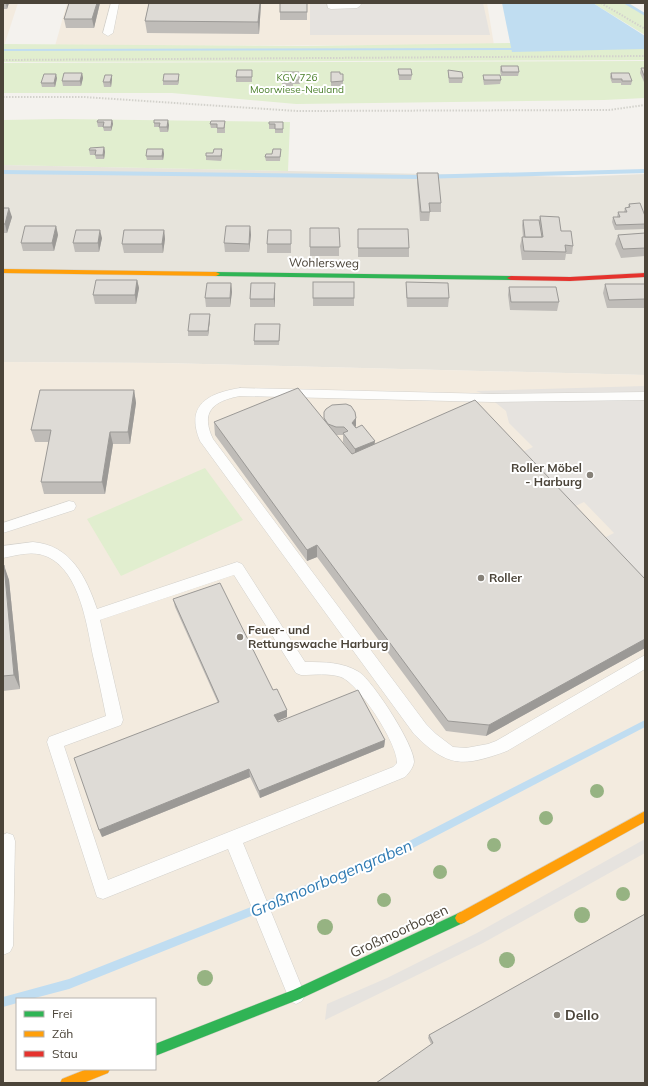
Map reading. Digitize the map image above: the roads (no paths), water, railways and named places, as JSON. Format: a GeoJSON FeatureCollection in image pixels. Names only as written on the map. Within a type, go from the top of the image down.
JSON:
{"type":"FeatureCollection","features":[{"type":"Feature","properties":{"kind":"street","name":"Wohlersweg"},"geometry":{"type":"LineString","coordinates":[[3,271],[570,279],[645,275]]}},
{"type":"Feature","properties":{"kind":"street","name":"Großmoorbogen"},"geometry":{"type":"LineString","coordinates":[[156,1050],[296,994],[468,915],[645,816]]}},
{"type":"Feature","properties":{"kind":"street"},"geometry":{"type":"LineString","coordinates":[[66,1083],[101,1070]]}},
{"type":"Feature","properties":{"kind":"lane"},"geometry":{"type":"LineString","coordinates":[[108,33],[115,3]]}},
{"type":"Feature","properties":{"kind":"lane"},"geometry":{"type":"LineString","coordinates":[[331,3],[331,6],[357,5]]}},
{"type":"Feature","properties":{"kind":"lane"},"geometry":{"type":"LineString","coordinates":[[645,396],[492,398],[240,392],[220,395],[211,400],[205,406],[201,424],[202,432],[207,441],[420,729],[436,746],[444,751],[455,755],[467,756],[483,753],[501,746],[645,661]]}},
{"type":"Feature","properties":{"kind":"lane"},"geometry":{"type":"LineString","coordinates":[[3,528],[69,506]]}},
{"type":"Feature","properties":{"kind":"lane"},"geometry":{"type":"LineString","coordinates":[[3,552],[43,548],[58,556],[71,567],[82,585],[92,616],[115,720],[55,742],[103,891],[399,772],[405,766],[407,760],[404,753],[369,691],[358,680],[345,672],[301,668],[237,568],[92,616]]}},
{"type":"Feature","properties":{"kind":"lane"},"geometry":{"type":"LineString","coordinates":[[233,839],[296,994]]}},
{"type":"Feature","properties":{"kind":"lane"},"geometry":{"type":"LineString","coordinates":[[3,946],[7,841]]}},
{"type":"Feature","properties":{"kind":"water"},"geometry":{"type":"Polygon","coordinates":[[[502,3],[593,3],[645,36],[645,49],[512,52],[502,3]]]}},
{"type":"Feature","properties":{"kind":"waterway"},"geometry":{"type":"LineString","coordinates":[[625,3],[645,15]]}},
{"type":"Feature","properties":{"kind":"waterway"},"geometry":{"type":"LineString","coordinates":[[3,50],[521,49]]}},
{"type":"Feature","properties":{"kind":"waterway"},"geometry":{"type":"LineString","coordinates":[[3,172],[419,177],[645,171]]}},
{"type":"Feature","properties":{"kind":"waterway","name":"Großmoorbogengraben"},"geometry":{"type":"LineString","coordinates":[[18,998],[69,984],[385,858],[645,723]]}},
{"type":"Feature","properties":{"kind":"waterway","name":"Großmoorbogengraben"},"geometry":{"type":"LineString","coordinates":[[3,1002],[16,998]]}},
{"type":"Feature","properties":{"kind":"place","name":"Roller Möbel - Harburg"},"geometry":{"type":"Point","coordinates":[590,475]}},
{"type":"Feature","properties":{"kind":"place","name":"Roller"},"geometry":{"type":"Point","coordinates":[481,578]}},
{"type":"Feature","properties":{"kind":"place","name":"Feuer- und Rettungswache Harburg"},"geometry":{"type":"Point","coordinates":[240,637]}},
{"type":"Feature","properties":{"kind":"place","name":"Dello"},"geometry":{"type":"Point","coordinates":[557,1015]}},
{"type":"Feature","properties":{"kind":"park label","name":"KGV 726 Moorwiese-Neuland"},"geometry":{"type":"Point","coordinates":[297,82]}}]}
